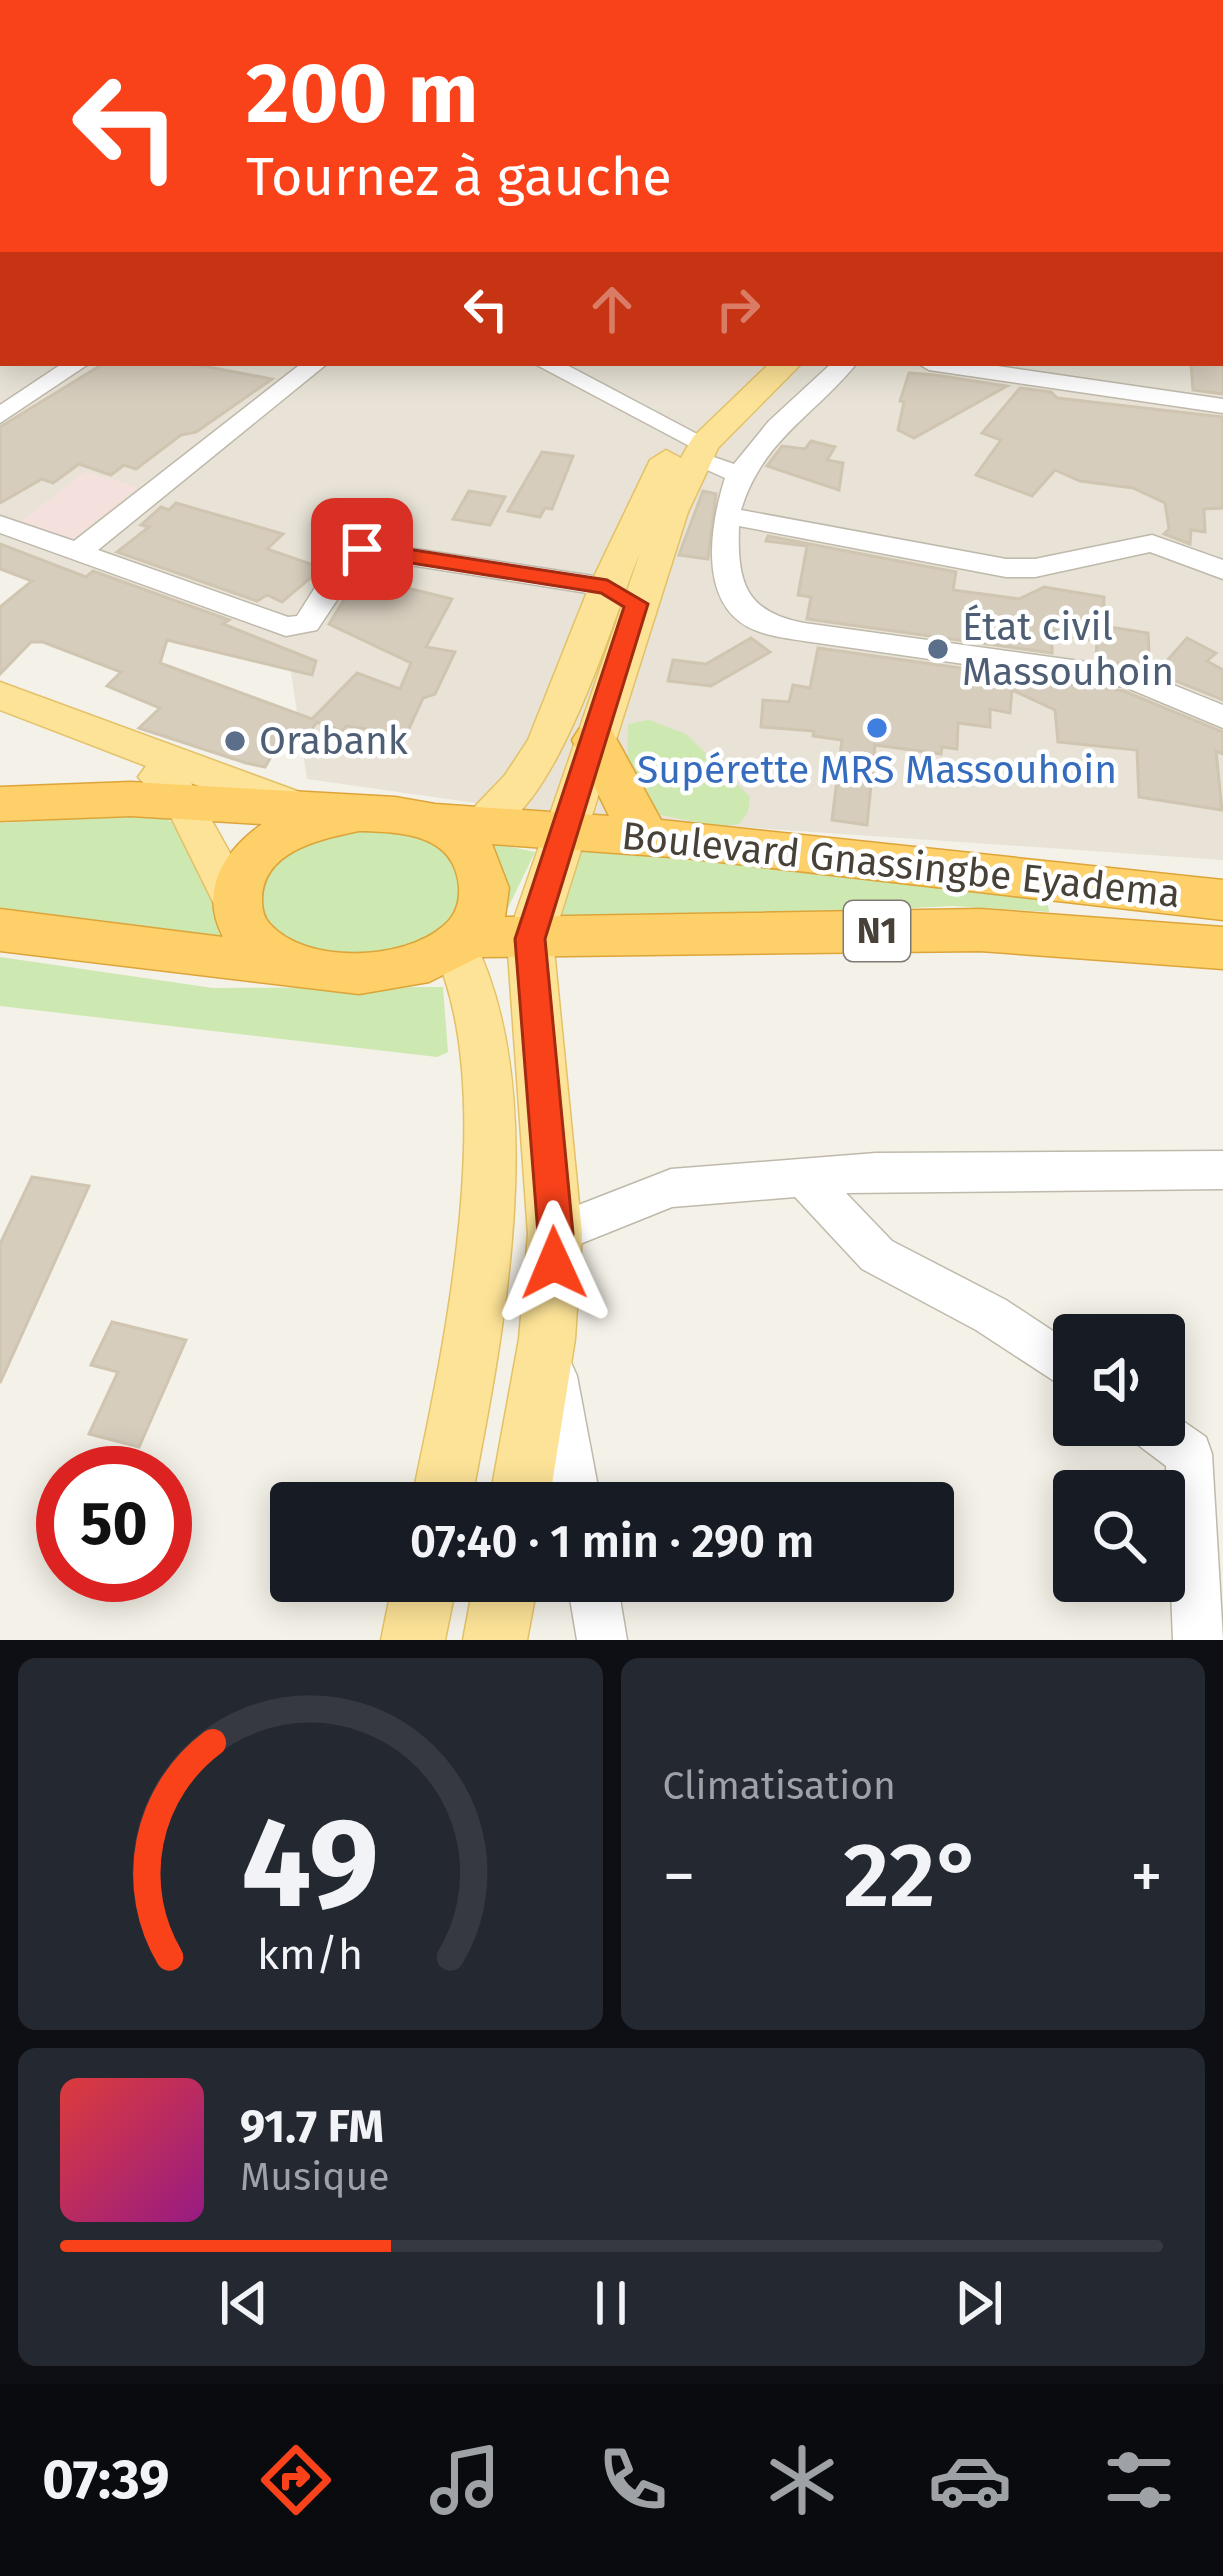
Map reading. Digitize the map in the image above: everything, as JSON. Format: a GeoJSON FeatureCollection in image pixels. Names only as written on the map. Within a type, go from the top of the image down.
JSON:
{"type":"FeatureCollection","features":[{"type":"Feature","properties":{"kind":"highway"},"geometry":{"type":"LineString","coordinates":[[595,740],[613,783],[646,837]]}},
{"type":"Feature","properties":{"kind":"highway","name":"N1"},"geometry":{"type":"LineString","coordinates":[[0,804],[182,800],[458,822]]}},
{"type":"Feature","properties":{"kind":"highway","name":"N1"},"geometry":{"type":"LineString","coordinates":[[314,970],[280,959],[252,939],[240,925],[233,898],[248,866],[278,837],[303,825],[358,813]]}},
{"type":"Feature","properties":{"kind":"highway"},"geometry":{"type":"LineString","coordinates":[[458,822],[483,872],[469,927]]}},
{"type":"Feature","properties":{"kind":"highway","name":"Boulevard Gnassingbe Eyadema"},"geometry":{"type":"LineString","coordinates":[[458,822],[646,837],[1223,900]]}},
{"type":"Feature","properties":{"kind":"highway","name":"N1"},"geometry":{"type":"LineString","coordinates":[[0,930],[314,970],[383,971],[469,927]]}},
{"type":"Feature","properties":{"kind":"highway","name":"Boulevard Gnassingbe Eyadema"},"geometry":{"type":"LineString","coordinates":[[469,927],[530,939],[980,930],[1223,948]]}},
{"type":"Feature","properties":{"kind":"main road"},"geometry":{"type":"LineString","coordinates":[[458,822],[520,786],[547,742],[694,445],[744,366]]}},
{"type":"Feature","properties":{"kind":"main road"},"geometry":{"type":"LineString","coordinates":[[694,445],[784,366]]}},
{"type":"Feature","properties":{"kind":"main road"},"geometry":{"type":"LineString","coordinates":[[523,1482],[547,1339],[555,1234],[530,939],[595,740],[622,595]]}},
{"type":"Feature","properties":{"kind":"main road"},"geometry":{"type":"LineString","coordinates":[[0,695],[293,806]]}},
{"type":"Feature","properties":{"kind":"main road"},"geometry":{"type":"LineString","coordinates":[[92,733],[143,764],[182,800],[233,898]]}},
{"type":"Feature","properties":{"kind":"main road"},"geometry":{"type":"LineString","coordinates":[[445,1482],[486,1270],[486,1094],[469,927]]}},
{"type":"Feature","properties":{"kind":"main road"},"geometry":{"type":"LineString","coordinates":[[486,1094],[542,1089]]}},
{"type":"Feature","properties":{"kind":"main road"},"geometry":{"type":"LineString","coordinates":[[413,1640],[421,1602]]}},
{"type":"Feature","properties":{"kind":"main road"},"geometry":{"type":"LineString","coordinates":[[495,1640],[502,1602]]}},
{"type":"Feature","properties":{"kind":"street"},"geometry":{"type":"LineString","coordinates":[[79,551],[312,366]]}},
{"type":"Feature","properties":{"kind":"street"},"geometry":{"type":"LineString","coordinates":[[550,366],[739,474]]}},
{"type":"Feature","properties":{"kind":"street"},"geometry":{"type":"LineString","coordinates":[[842,366],[778,426],[739,474],[722,542],[726,570],[750,615],[804,632],[1131,678],[1223,717]]}},
{"type":"Feature","properties":{"kind":"street"},"geometry":{"type":"LineString","coordinates":[[950,366],[1223,406]]}},
{"type":"Feature","properties":{"kind":"street"},"geometry":{"type":"LineString","coordinates":[[0,416],[72,367]]}},
{"type":"Feature","properties":{"kind":"street"},"geometry":{"type":"LineString","coordinates":[[727,514],[776,528],[1006,568],[1034,568],[1152,543],[1223,570]]}},
{"type":"Feature","properties":{"kind":"street"},"geometry":{"type":"LineString","coordinates":[[0,524],[291,627],[308,622],[350,554],[362,549],[622,595]]}},
{"type":"Feature","properties":{"kind":"street"},"geometry":{"type":"LineString","coordinates":[[555,1234],[671,1188],[876,1172],[1223,1170]]}},
{"type":"Feature","properties":{"kind":"street"},"geometry":{"type":"LineString","coordinates":[[806,1180],[878,1256],[992,1315],[1053,1357]]}},
{"type":"Feature","properties":{"kind":"street"},"geometry":{"type":"LineString","coordinates":[[547,1339],[573,1482]]}},
{"type":"Feature","properties":{"kind":"street"},"geometry":{"type":"LineString","coordinates":[[1178,1446],[1189,1454],[1198,1640]]}},
{"type":"Feature","properties":{"kind":"street"},"geometry":{"type":"LineString","coordinates":[[596,1602],[602,1640]]}},
{"type":"Feature","properties":{"kind":"shaded area"},"geometry":{"type":"Polygon","coordinates":[[[0,366],[1223,366],[1223,860],[552,814],[307,779],[288,652],[0,544],[0,366]]]}},
{"type":"Feature","properties":{"kind":"shaded area"},"geometry":{"type":"Polygon","coordinates":[[[85,471],[138,487],[70,542],[17,524],[85,471]]]}},
{"type":"Feature","properties":{"kind":"green space"},"geometry":{"type":"Polygon","coordinates":[[[649,720],[686,734],[750,797],[748,812],[739,824],[720,827],[656,814],[627,765],[628,724],[649,720]]]}},
{"type":"Feature","properties":{"kind":"green space"},"geometry":{"type":"Polygon","coordinates":[[[164,818],[176,824],[235,941],[0,913],[0,823],[164,818]]]}},
{"type":"Feature","properties":{"kind":"green space"},"geometry":{"type":"Polygon","coordinates":[[[376,829],[423,836],[443,847],[457,863],[461,904],[449,924],[430,941],[377,958],[293,951],[258,920],[259,881],[276,853],[307,838],[376,829]]]}},
{"type":"Feature","properties":{"kind":"green space"},"geometry":{"type":"Polygon","coordinates":[[[585,844],[1047,899],[1049,912],[953,906],[686,919],[551,933],[585,844]]]}},
{"type":"Feature","properties":{"kind":"green space"},"geometry":{"type":"Polygon","coordinates":[[[484,845],[535,852],[508,908],[503,908],[484,845]]]}},
{"type":"Feature","properties":{"kind":"green space"},"geometry":{"type":"Polygon","coordinates":[[[0,957],[213,988],[443,987],[448,1052],[437,1057],[0,1006],[0,957]]]}},
{"type":"Feature","properties":{"kind":"building"},"geometry":{"type":"Polygon","coordinates":[[[100,366],[203,366],[272,379],[136,469],[124,465],[111,475],[79,464],[53,483],[42,479],[0,503],[0,427],[100,366]]]}},
{"type":"Feature","properties":{"kind":"building"},"geometry":{"type":"Polygon","coordinates":[[[1191,366],[1223,366],[1223,394],[1193,390],[1191,366]]]}},
{"type":"Feature","properties":{"kind":"building"},"geometry":{"type":"Polygon","coordinates":[[[909,373],[1007,386],[914,438],[898,430],[909,373]]]}},
{"type":"Feature","properties":{"kind":"building"},"geometry":{"type":"Polygon","coordinates":[[[1020,388],[1051,392],[1057,398],[1223,417],[1223,508],[1204,509],[1205,532],[1191,530],[1190,544],[1164,534],[1169,529],[1165,503],[1133,488],[1080,481],[1055,470],[1032,496],[976,475],[1001,440],[982,433],[1020,388]]]}},
{"type":"Feature","properties":{"kind":"building"},"geometry":{"type":"Polygon","coordinates":[[[811,441],[835,447],[827,460],[843,463],[839,490],[767,466],[782,446],[805,449],[811,441]]]}},
{"type":"Feature","properties":{"kind":"building"},"geometry":{"type":"Polygon","coordinates":[[[542,452],[573,456],[552,509],[545,508],[540,517],[508,511],[542,452]]]}},
{"type":"Feature","properties":{"kind":"building"},"geometry":{"type":"Polygon","coordinates":[[[469,491],[505,497],[490,525],[453,519],[469,491]]]}},
{"type":"Feature","properties":{"kind":"building"},"geometry":{"type":"Polygon","coordinates":[[[703,491],[716,494],[708,559],[679,555],[703,491]]]}},
{"type":"Feature","properties":{"kind":"building"},"geometry":{"type":"Polygon","coordinates":[[[176,503],[283,534],[267,549],[322,568],[282,602],[267,595],[257,601],[117,552],[149,527],[141,525],[161,507],[169,510],[176,503]]]}},
{"type":"Feature","properties":{"kind":"building"},"geometry":{"type":"Polygon","coordinates":[[[768,536],[956,572],[953,590],[1019,599],[1044,587],[1104,597],[1103,626],[1148,633],[1150,671],[1096,659],[1097,641],[1052,634],[1052,653],[807,619],[811,597],[798,595],[807,546],[766,541],[768,536]]]}},
{"type":"Feature","properties":{"kind":"building"},"geometry":{"type":"Polygon","coordinates":[[[0,544],[86,577],[93,571],[229,620],[223,624],[316,661],[312,675],[167,640],[160,663],[312,719],[357,673],[400,689],[411,663],[329,624],[367,563],[388,566],[379,581],[452,599],[426,647],[455,652],[435,694],[423,698],[406,735],[347,726],[342,731],[317,722],[299,746],[279,743],[265,767],[246,763],[139,728],[160,708],[107,686],[121,672],[43,642],[31,642],[0,674],[0,607],[32,581],[0,569],[0,544]]]}},
{"type":"Feature","properties":{"kind":"building"},"geometry":{"type":"Polygon","coordinates":[[[751,638],[770,652],[711,686],[668,681],[673,660],[706,664],[751,638]]]}},
{"type":"Feature","properties":{"kind":"building"},"geometry":{"type":"Polygon","coordinates":[[[1187,638],[1216,653],[1207,661],[1223,670],[1223,700],[1156,673],[1187,638]]]}},
{"type":"Feature","properties":{"kind":"building"},"geometry":{"type":"Polygon","coordinates":[[[818,648],[1124,691],[1223,732],[1223,754],[1216,751],[1222,810],[1139,797],[1137,750],[1058,742],[1055,710],[1012,690],[1010,713],[990,709],[990,727],[958,723],[957,749],[942,747],[941,754],[875,745],[867,825],[832,820],[842,740],[813,736],[814,731],[761,727],[763,700],[789,702],[793,685],[810,688],[818,648]]]}},
{"type":"Feature","properties":{"kind":"building"},"geometry":{"type":"Polygon","coordinates":[[[32,1177],[89,1186],[0,1383],[0,1244],[32,1177]]]}},
{"type":"Feature","properties":{"kind":"building"},"geometry":{"type":"Polygon","coordinates":[[[112,1322],[186,1340],[139,1446],[89,1434],[118,1372],[91,1365],[112,1322]]]}},
{"type":"Feature","properties":{"kind":"place","name":"État civil Massouhoin"},"geometry":{"type":"Point","coordinates":[938,649]}},
{"type":"Feature","properties":{"kind":"place","name":"Supérette MRS Massouhoin"},"geometry":{"type":"Point","coordinates":[877,728]}},
{"type":"Feature","properties":{"kind":"place","name":"Orabank"},"geometry":{"type":"Point","coordinates":[235,741]}},
{"type":"Feature","properties":{"kind":"route"},"geometry":{"type":"LineString","coordinates":[[362,549],[607,587],[637,604],[530,939],[554,1263]]}}]}
